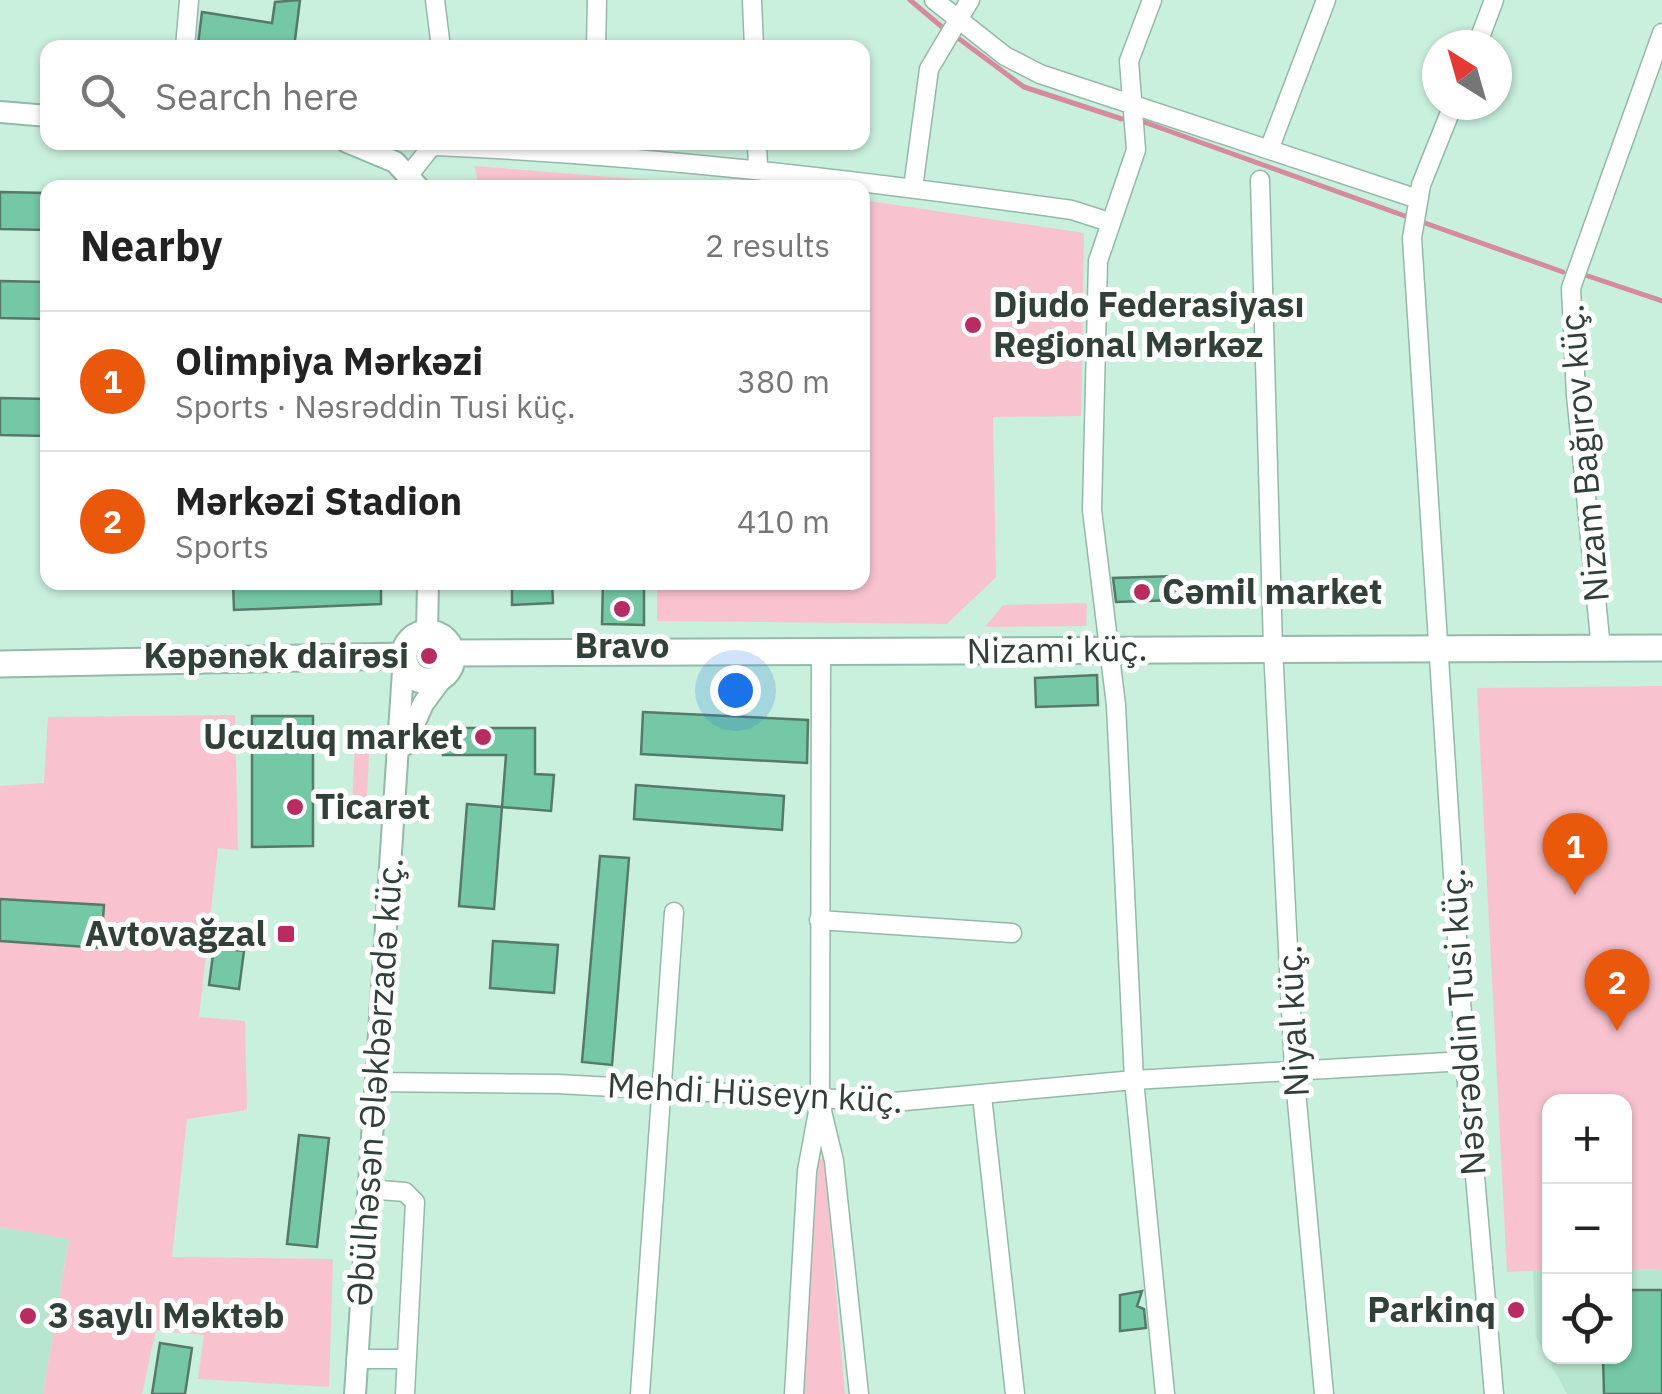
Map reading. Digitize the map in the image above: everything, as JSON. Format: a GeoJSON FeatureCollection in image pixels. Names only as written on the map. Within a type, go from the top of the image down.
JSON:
{"type":"FeatureCollection","features":[{"type":"Feature","properties":{"kind":"highway"},"geometry":{"type":"LineString","coordinates":[[427,633],[444,638],[450,662],[434,680],[417,678],[404,656],[411,640],[427,633]]}},
{"type":"Feature","properties":{"kind":"highway","name":"Nizami küç."},"geometry":{"type":"LineString","coordinates":[[450,662],[1108,649],[1662,648]]}},
{"type":"Feature","properties":{"kind":"highway"},"geometry":{"type":"LineString","coordinates":[[0,664],[404,656]]}},
{"type":"Feature","properties":{"kind":"main road"},"geometry":{"type":"LineString","coordinates":[[0,112],[40,115]]}},
{"type":"Feature","properties":{"kind":"main road"},"geometry":{"type":"LineString","coordinates":[[369,150],[413,180]]}},
{"type":"Feature","properties":{"kind":"main road"},"geometry":{"type":"LineString","coordinates":[[427,633],[428,590]]}},
{"type":"Feature","properties":{"kind":"main road"},"geometry":{"type":"LineString","coordinates":[[398,771],[404,656]]}},
{"type":"Feature","properties":{"kind":"main road"},"geometry":{"type":"LineString","coordinates":[[398,771],[415,718],[450,662]]}},
{"type":"Feature","properties":{"kind":"main road","name":"Əbülhəsən Ələkbərzadə küç."},"geometry":{"type":"LineString","coordinates":[[355,1394],[398,771]]}},
{"type":"Feature","properties":{"kind":"street"},"geometry":{"type":"LineString","coordinates":[[185,40],[189,0]]}},
{"type":"Feature","properties":{"kind":"street"},"geometry":{"type":"LineString","coordinates":[[435,0],[440,40]]}},
{"type":"Feature","properties":{"kind":"street"},"geometry":{"type":"LineString","coordinates":[[596,40],[597,0]]}},
{"type":"Feature","properties":{"kind":"street"},"geometry":{"type":"LineString","coordinates":[[752,0],[754,40]]}},
{"type":"Feature","properties":{"kind":"street"},"geometry":{"type":"LineString","coordinates":[[934,0],[1005,56],[1040,74],[1132,101],[1418,198]]}},
{"type":"Feature","properties":{"kind":"street"},"geometry":{"type":"LineString","coordinates":[[913,188],[929,69],[970,0]]}},
{"type":"Feature","properties":{"kind":"street"},"geometry":{"type":"LineString","coordinates":[[1152,0],[1129,61],[1136,150],[1098,261],[1092,510],[1116,705],[1134,1080],[1164,1394]]}},
{"type":"Feature","properties":{"kind":"street"},"geometry":{"type":"LineString","coordinates":[[1270,147],[1326,0]]}},
{"type":"Feature","properties":{"kind":"street"},"geometry":{"type":"LineString","coordinates":[[1483,30],[1494,0]]}},
{"type":"Feature","properties":{"kind":"street","name":"Nizam Bağırov küç."},"geometry":{"type":"LineString","coordinates":[[1601,649],[1576,395],[1570,288],[1662,33]]}},
{"type":"Feature","properties":{"kind":"street","name":"Nəsrəddin Tusi küç."},"geometry":{"type":"LineString","coordinates":[[1447,120],[1418,198],[1412,238],[1465,1061],[1494,1394]]}},
{"type":"Feature","properties":{"kind":"street"},"geometry":{"type":"LineString","coordinates":[[415,180],[432,150]]}},
{"type":"Feature","properties":{"kind":"street"},"geometry":{"type":"LineString","coordinates":[[612,150],[851,180]]}},
{"type":"Feature","properties":{"kind":"street"},"geometry":{"type":"LineString","coordinates":[[757,150],[758,168]]}},
{"type":"Feature","properties":{"kind":"street","name":"Niyal küç."},"geometry":{"type":"LineString","coordinates":[[1260,180],[1273,648],[1294,1069],[1324,1394]]}},
{"type":"Feature","properties":{"kind":"street"},"geometry":{"type":"LineString","coordinates":[[870,182],[1072,210],[1109,222]]}},
{"type":"Feature","properties":{"kind":"street"},"geometry":{"type":"LineString","coordinates":[[794,1394],[808,1172],[820,1101],[821,655]]}},
{"type":"Feature","properties":{"kind":"street"},"geometry":{"type":"LineString","coordinates":[[640,1394],[658,1089],[674,912]]}},
{"type":"Feature","properties":{"kind":"street"},"geometry":{"type":"LineString","coordinates":[[819,920],[1012,933]]}},
{"type":"Feature","properties":{"kind":"street","name":"Mehdi Hüseyn küç."},"geometry":{"type":"LineString","coordinates":[[374,1082],[658,1089],[820,1101],[982,1096],[1134,1080],[1465,1061]]}},
{"type":"Feature","properties":{"kind":"street"},"geometry":{"type":"LineString","coordinates":[[982,1096],[1014,1394]]}},
{"type":"Feature","properties":{"kind":"street"},"geometry":{"type":"LineString","coordinates":[[820,1101],[834,1161],[860,1394]]}},
{"type":"Feature","properties":{"kind":"street"},"geometry":{"type":"LineString","coordinates":[[368,1190],[405,1192],[415,1202],[405,1394]]}},
{"type":"Feature","properties":{"kind":"street"},"geometry":{"type":"LineString","coordinates":[[356,1359],[407,1359]]}},
{"type":"Feature","properties":{"kind":"shaded area"},"geometry":{"type":"Polygon","coordinates":[[[475,166],[650,180],[477,180],[475,166]]]}},
{"type":"Feature","properties":{"kind":"shaded area","name":"Djudo Federasiyası Regional Mərkəz"},"geometry":{"type":"Polygon","coordinates":[[[870,201],[1084,233],[1081,416],[993,417],[996,577],[947,624],[657,621],[657,590],[870,590],[870,201]]]}},
{"type":"Feature","properties":{"kind":"shaded area"},"geometry":{"type":"Polygon","coordinates":[[[1087,603],[1086,626],[985,627],[1003,605],[1087,603]]]}},
{"type":"Feature","properties":{"kind":"shaded area"},"geometry":{"type":"Polygon","coordinates":[[[1662,686],[1662,1269],[1632,1270],[1632,1094],[1542,1094],[1542,1270],[1507,1272],[1477,688],[1662,686]]]}},
{"type":"Feature","properties":{"kind":"shaded area"},"geometry":{"type":"Polygon","coordinates":[[[235,715],[238,850],[218,848],[199,1017],[245,1021],[247,1110],[187,1119],[172,1257],[333,1259],[329,1387],[198,1379],[204,1335],[156,1330],[142,1394],[43,1394],[69,1239],[0,1227],[0,786],[44,783],[48,717],[235,715]]]}},
{"type":"Feature","properties":{"kind":"shaded area"},"geometry":{"type":"Polygon","coordinates":[[[355,738],[370,738],[366,814],[352,813],[355,738]]]}},
{"type":"Feature","properties":{"kind":"shaded area"},"geometry":{"type":"Polygon","coordinates":[[[818,1159],[824,1159],[845,1394],[804,1394],[818,1159]]]}},
{"type":"Feature","properties":{"kind":"shaded area","name":"3 saylı Məktəb"},"geometry":{"type":"Polygon","coordinates":[[[0,1227],[69,1238],[43,1394],[0,1394],[0,1227]]]}},
{"type":"Feature","properties":{"kind":"shaded area"},"geometry":{"type":"Polygon","coordinates":[[[1662,1269],[1662,1394],[1567,1394],[1551,1364],[1632,1364],[1632,1270],[1662,1269]]]}},
{"type":"Feature","properties":{"kind":"shaded area"},"geometry":{"type":"Polygon","coordinates":[[[1542,1270],[1542,1348],[1536,1337],[1533,1271],[1542,1270]]]}},
{"type":"Feature","properties":{"kind":"building"},"geometry":{"type":"Polygon","coordinates":[[[300,0],[295,40],[198,40],[202,12],[272,23],[275,2],[300,0]]]}},
{"type":"Feature","properties":{"kind":"building"},"geometry":{"type":"Polygon","coordinates":[[[0,192],[40,193],[40,230],[0,229],[0,192]]]}},
{"type":"Feature","properties":{"kind":"building"},"geometry":{"type":"Polygon","coordinates":[[[0,281],[40,282],[40,319],[0,318],[0,281]]]}},
{"type":"Feature","properties":{"kind":"building"},"geometry":{"type":"Polygon","coordinates":[[[0,398],[40,399],[40,436],[0,435],[0,398]]]}},
{"type":"Feature","properties":{"kind":"building"},"geometry":{"type":"Polygon","coordinates":[[[1176,576],[1177,600],[1116,602],[1113,578],[1176,576]]]}},
{"type":"Feature","properties":{"kind":"building"},"geometry":{"type":"Polygon","coordinates":[[[233,590],[381,590],[381,604],[234,610],[233,590]]]}},
{"type":"Feature","properties":{"kind":"building"},"geometry":{"type":"Polygon","coordinates":[[[512,590],[552,590],[553,603],[512,605],[512,590]]]}},
{"type":"Feature","properties":{"kind":"building"},"geometry":{"type":"Polygon","coordinates":[[[603,590],[644,590],[644,625],[602,624],[603,590]]]}},
{"type":"Feature","properties":{"kind":"building"},"geometry":{"type":"Polygon","coordinates":[[[1097,675],[1098,705],[1036,707],[1035,678],[1097,675]]]}},
{"type":"Feature","properties":{"kind":"building"},"geometry":{"type":"Polygon","coordinates":[[[643,712],[808,720],[807,763],[641,754],[643,712]]]}},
{"type":"Feature","properties":{"kind":"building"},"geometry":{"type":"Polygon","coordinates":[[[252,716],[313,716],[313,846],[252,847],[252,716]]]}},
{"type":"Feature","properties":{"kind":"building"},"geometry":{"type":"Polygon","coordinates":[[[444,728],[535,728],[535,774],[554,775],[551,811],[502,807],[506,755],[443,755],[444,728]]]}},
{"type":"Feature","properties":{"kind":"building"},"geometry":{"type":"Polygon","coordinates":[[[636,785],[784,796],[782,830],[634,819],[636,785]]]}},
{"type":"Feature","properties":{"kind":"building"},"geometry":{"type":"Polygon","coordinates":[[[467,804],[502,807],[494,909],[459,906],[467,804]]]}},
{"type":"Feature","properties":{"kind":"building"},"geometry":{"type":"Polygon","coordinates":[[[600,856],[629,858],[612,1065],[582,1062],[600,856]]]}},
{"type":"Feature","properties":{"kind":"building"},"geometry":{"type":"Polygon","coordinates":[[[0,899],[104,905],[101,948],[0,941],[0,899]]]}},
{"type":"Feature","properties":{"kind":"building"},"geometry":{"type":"Polygon","coordinates":[[[493,941],[558,945],[554,993],[490,988],[493,941]]]}},
{"type":"Feature","properties":{"kind":"building"},"geometry":{"type":"Polygon","coordinates":[[[214,947],[244,951],[239,989],[209,985],[214,947]]]}},
{"type":"Feature","properties":{"kind":"building"},"geometry":{"type":"Polygon","coordinates":[[[299,1135],[329,1138],[317,1247],[287,1244],[299,1135]]]}},
{"type":"Feature","properties":{"kind":"building"},"geometry":{"type":"Polygon","coordinates":[[[1632,1290],[1662,1290],[1662,1394],[1604,1394],[1603,1364],[1632,1364],[1632,1290]]]}},
{"type":"Feature","properties":{"kind":"building"},"geometry":{"type":"Polygon","coordinates":[[[1142,1291],[1137,1306],[1144,1309],[1146,1328],[1120,1331],[1120,1295],[1142,1291]]]}},
{"type":"Feature","properties":{"kind":"building"},"geometry":{"type":"Polygon","coordinates":[[[160,1343],[192,1348],[185,1394],[152,1394],[160,1343]]]}},
{"type":"Feature","properties":{"kind":"waterway"},"geometry":{"type":"LineString","coordinates":[[910,0],[942,27]]}},
{"type":"Feature","properties":{"kind":"waterway"},"geometry":{"type":"LineString","coordinates":[[958,38],[1024,87],[1122,119]]}},
{"type":"Feature","properties":{"kind":"waterway"},"geometry":{"type":"LineString","coordinates":[[1144,122],[1405,216]]}},
{"type":"Feature","properties":{"kind":"waterway"},"geometry":{"type":"LineString","coordinates":[[1422,222],[1563,272]]}},
{"type":"Feature","properties":{"kind":"waterway"},"geometry":{"type":"LineString","coordinates":[[1585,275],[1662,301]]}},
{"type":"Feature","properties":{"kind":"place","name":"Djudo Federasiyası Regional Mərkəz"},"geometry":{"type":"Point","coordinates":[973,325]}},
{"type":"Feature","properties":{"kind":"place","name":"Cəmil market"},"geometry":{"type":"Point","coordinates":[1142,592]}},
{"type":"Feature","properties":{"kind":"place","name":"Bravo"},"geometry":{"type":"Point","coordinates":[622,609]}},
{"type":"Feature","properties":{"kind":"place","name":"Kəpənək dairəsi"},"geometry":{"type":"Point","coordinates":[429,656]}},
{"type":"Feature","properties":{"kind":"place","name":"Ucuzluq market"},"geometry":{"type":"Point","coordinates":[483,737]}},
{"type":"Feature","properties":{"kind":"place","name":"Ticarət"},"geometry":{"type":"Point","coordinates":[295,807]}},
{"type":"Feature","properties":{"kind":"place","name":"Olimpiya Mərkəzi"},"geometry":{"type":"Point","coordinates":[1575,895]}},
{"type":"Feature","properties":{"kind":"place","name":"Avtovağzal"},"geometry":{"type":"Point","coordinates":[286,934]}},
{"type":"Feature","properties":{"kind":"place","name":"Mərkəzi Stadion"},"geometry":{"type":"Point","coordinates":[1617,1031]}},
{"type":"Feature","properties":{"kind":"place","name":"Parkinq"},"geometry":{"type":"Point","coordinates":[1516,1310]}},
{"type":"Feature","properties":{"kind":"place","name":"3 saylı Məktəb"},"geometry":{"type":"Point","coordinates":[28,1316]}}]}
